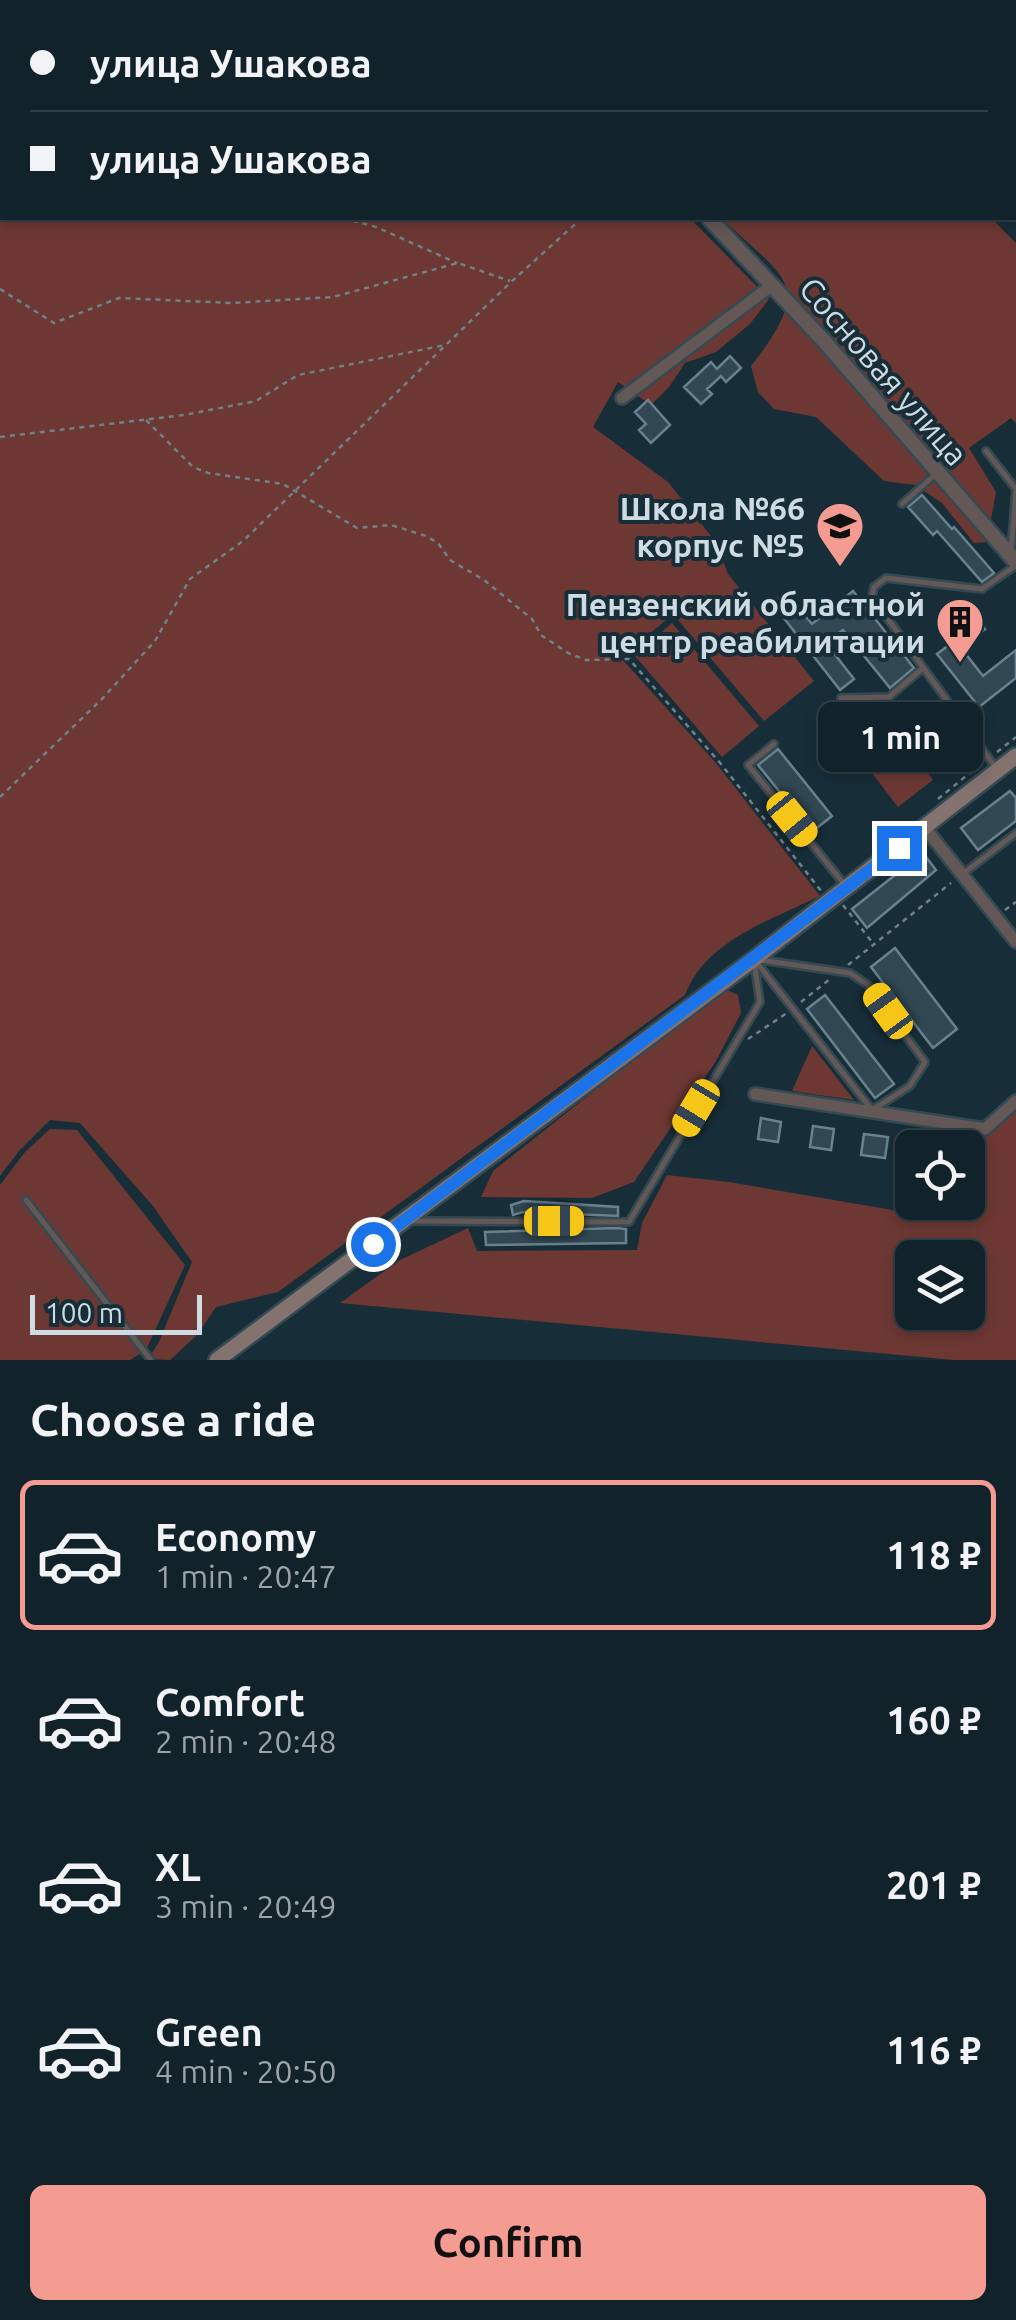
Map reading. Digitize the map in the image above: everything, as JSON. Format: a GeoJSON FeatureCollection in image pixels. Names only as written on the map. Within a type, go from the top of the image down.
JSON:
{"type":"FeatureCollection","features":[{"type":"Feature","properties":{"kind":"main road"},"geometry":{"type":"LineString","coordinates":[[217,1360],[754,959],[1016,756]]}},
{"type":"Feature","properties":{"kind":"street","name":"Сосновая улица"},"geometry":{"type":"LineString","coordinates":[[711,220],[1014,561]]}},
{"type":"Feature","properties":{"kind":"street"},"geometry":{"type":"LineString","coordinates":[[622,398],[772,285]]}},
{"type":"Feature","properties":{"kind":"street"},"geometry":{"type":"LineString","coordinates":[[925,828],[1016,942]]}},
{"type":"Feature","properties":{"kind":"street"},"geometry":{"type":"LineString","coordinates":[[755,1094],[985,1130],[1016,1101]]}},
{"type":"Feature","properties":{"kind":"lane"},"geometry":{"type":"LineString","coordinates":[[986,452],[1016,489],[1014,561],[982,589],[886,578],[874,587],[872,598],[998,771]]}},
{"type":"Feature","properties":{"kind":"lane"},"geometry":{"type":"LineString","coordinates":[[902,504],[938,473]]}},
{"type":"Feature","properties":{"kind":"lane"},"geometry":{"type":"LineString","coordinates":[[841,698],[889,697],[923,668]]}},
{"type":"Feature","properties":{"kind":"lane"},"geometry":{"type":"LineString","coordinates":[[774,744],[748,765],[838,895]]}},
{"type":"Feature","properties":{"kind":"lane"},"geometry":{"type":"LineString","coordinates":[[962,874],[1016,833]]}},
{"type":"Feature","properties":{"kind":"lane"},"geometry":{"type":"LineString","coordinates":[[754,959],[850,973],[868,985],[926,1062],[910,1086],[872,1110],[754,959]]}},
{"type":"Feature","properties":{"kind":"lane"},"geometry":{"type":"LineString","coordinates":[[404,1220],[628,1222],[760,1002],[754,959]]}},
{"type":"Feature","properties":{"kind":"lane"},"geometry":{"type":"LineString","coordinates":[[26,1200],[152,1360]]}},
{"type":"Feature","properties":{"kind":"path"},"geometry":{"type":"LineString","coordinates":[[350,220],[511,282]]}},
{"type":"Feature","properties":{"kind":"path"},"geometry":{"type":"LineString","coordinates":[[0,797],[100,700],[154,641],[190,580],[243,541],[580,220]]}},
{"type":"Feature","properties":{"kind":"path"},"geometry":{"type":"LineString","coordinates":[[0,289],[54,323],[119,298],[232,303],[333,296],[458,263]]}},
{"type":"Feature","properties":{"kind":"path"},"geometry":{"type":"LineString","coordinates":[[0,436],[146,420],[256,401],[298,376],[446,345]]}},
{"type":"Feature","properties":{"kind":"path"},"geometry":{"type":"LineString","coordinates":[[146,420],[193,466],[220,476],[283,484],[357,528],[391,526],[438,543],[450,560],[484,580],[532,619],[541,635],[568,653],[586,660],[629,658],[838,895],[873,944]]}},
{"type":"Feature","properties":{"kind":"path"},"geometry":{"type":"LineString","coordinates":[[733,1047],[792,1008],[962,874]]}},
{"type":"Feature","properties":{"kind":"shaded area"},"geometry":{"type":"Polygon","coordinates":[[[0,220],[692,220],[769,299],[750,324],[716,352],[685,363],[651,405],[618,382],[593,427],[668,482],[715,541],[728,574],[814,681],[764,721],[673,614],[621,658],[715,762],[820,896],[761,923],[724,946],[695,976],[685,995],[278,1292],[216,1307],[197,1335],[170,1360],[147,1359],[158,1344],[192,1262],[153,1206],[80,1123],[50,1120],[0,1176],[0,220]]]}},
{"type":"Feature","properties":{"kind":"shaded area"},"geometry":{"type":"Polygon","coordinates":[[[723,220],[993,220],[1016,243],[1016,423],[1011,418],[969,448],[996,492],[987,542],[974,543],[942,503],[915,485],[884,481],[816,417],[774,409],[758,392],[751,366],[783,317],[787,299],[785,284],[723,220]]]}},
{"type":"Feature","properties":{"kind":"shaded area"},"geometry":{"type":"Polygon","coordinates":[[[672,623],[759,726],[722,757],[634,655],[672,623]]]}},
{"type":"Feature","properties":{"kind":"shaded area"},"geometry":{"type":"Polygon","coordinates":[[[872,702],[933,780],[898,807],[838,729],[872,702]]]}},
{"type":"Feature","properties":{"kind":"shaded area"},"geometry":{"type":"Polygon","coordinates":[[[727,990],[738,995],[741,1013],[716,1061],[634,1182],[592,1198],[481,1197],[493,1171],[727,990]]]}},
{"type":"Feature","properties":{"kind":"shaded area"},"geometry":{"type":"Polygon","coordinates":[[[812,1046],[854,1100],[792,1091],[812,1046]]]}},
{"type":"Feature","properties":{"kind":"shaded area"},"geometry":{"type":"Polygon","coordinates":[[[1016,1105],[1016,1360],[954,1360],[340,1303],[400,1260],[468,1228],[477,1251],[637,1250],[642,1223],[667,1175],[895,1210],[895,1220],[985,1220],[985,1131],[1016,1105]]]}},
{"type":"Feature","properties":{"kind":"shaded area"},"geometry":{"type":"Polygon","coordinates":[[[50,1129],[77,1130],[185,1265],[146,1350],[130,1360],[0,1360],[0,1185],[25,1152],[50,1129]]]}},
{"type":"Feature","properties":{"kind":"building"},"geometry":{"type":"Polygon","coordinates":[[[730,356],[741,368],[726,382],[721,376],[707,389],[712,394],[701,404],[684,387],[711,362],[717,369],[730,356]]]}},
{"type":"Feature","properties":{"kind":"building"},"geometry":{"type":"Polygon","coordinates":[[[648,400],[670,425],[651,443],[639,430],[646,424],[635,412],[648,400]]]}},
{"type":"Feature","properties":{"kind":"building"},"geometry":{"type":"Polygon","coordinates":[[[922,495],[994,573],[982,582],[937,531],[933,535],[908,507],[922,495]]]}},
{"type":"Feature","properties":{"kind":"building","name":"Школа №66 корпус №5"},"geometry":{"type":"Polygon","coordinates":[[[853,591],[914,668],[890,688],[843,630],[826,643],[854,679],[840,690],[772,603],[786,592],[812,624],[853,591]]]}},
{"type":"Feature","properties":{"kind":"building","name":"Пензенский областной центр реабилитации"},"geometry":{"type":"Polygon","coordinates":[[[974,616],[985,629],[961,648],[983,676],[1016,650],[1016,678],[979,707],[937,654],[953,642],[948,636],[974,616]]]}},
{"type":"Feature","properties":{"kind":"building"},"geometry":{"type":"Polygon","coordinates":[[[778,749],[832,816],[812,832],[758,765],[778,749]]]}},
{"type":"Feature","properties":{"kind":"building"},"geometry":{"type":"Polygon","coordinates":[[[1010,791],[1016,798],[1016,821],[978,850],[961,828],[1010,791]]]}},
{"type":"Feature","properties":{"kind":"building"},"geometry":{"type":"Polygon","coordinates":[[[923,853],[936,870],[867,928],[852,909],[923,853]]]}},
{"type":"Feature","properties":{"kind":"building"},"geometry":{"type":"Polygon","coordinates":[[[895,948],[957,1029],[933,1048],[871,967],[895,948]]]}},
{"type":"Feature","properties":{"kind":"building"},"geometry":{"type":"Polygon","coordinates":[[[825,995],[894,1084],[875,1098],[807,1009],[825,995]]]}},
{"type":"Feature","properties":{"kind":"building"},"geometry":{"type":"Polygon","coordinates":[[[761,1118],[781,1122],[778,1142],[758,1139],[761,1118]]]}},
{"type":"Feature","properties":{"kind":"building"},"geometry":{"type":"Polygon","coordinates":[[[813,1126],[834,1129],[831,1150],[810,1147],[813,1126]]]}},
{"type":"Feature","properties":{"kind":"building"},"geometry":{"type":"Polygon","coordinates":[[[864,1134],[888,1137],[885,1158],[861,1155],[864,1134]]]}},
{"type":"Feature","properties":{"kind":"building"},"geometry":{"type":"Polygon","coordinates":[[[524,1201],[618,1207],[618,1216],[523,1212],[513,1215],[511,1205],[524,1201]]]}},
{"type":"Feature","properties":{"kind":"building"},"geometry":{"type":"Polygon","coordinates":[[[626,1229],[626,1243],[486,1245],[485,1232],[626,1229]]]}},
{"type":"Feature","properties":{"kind":"place","name":"Школа №66 корпус №5"},"geometry":{"type":"Point","coordinates":[840,568]}},
{"type":"Feature","properties":{"kind":"place","name":"Пензенский областной центр реабилитации"},"geometry":{"type":"Point","coordinates":[960,664]}},
{"type":"Feature","properties":{"kind":"route"},"geometry":{"type":"LineString","coordinates":[[373,1244],[899,848]]}}]}
